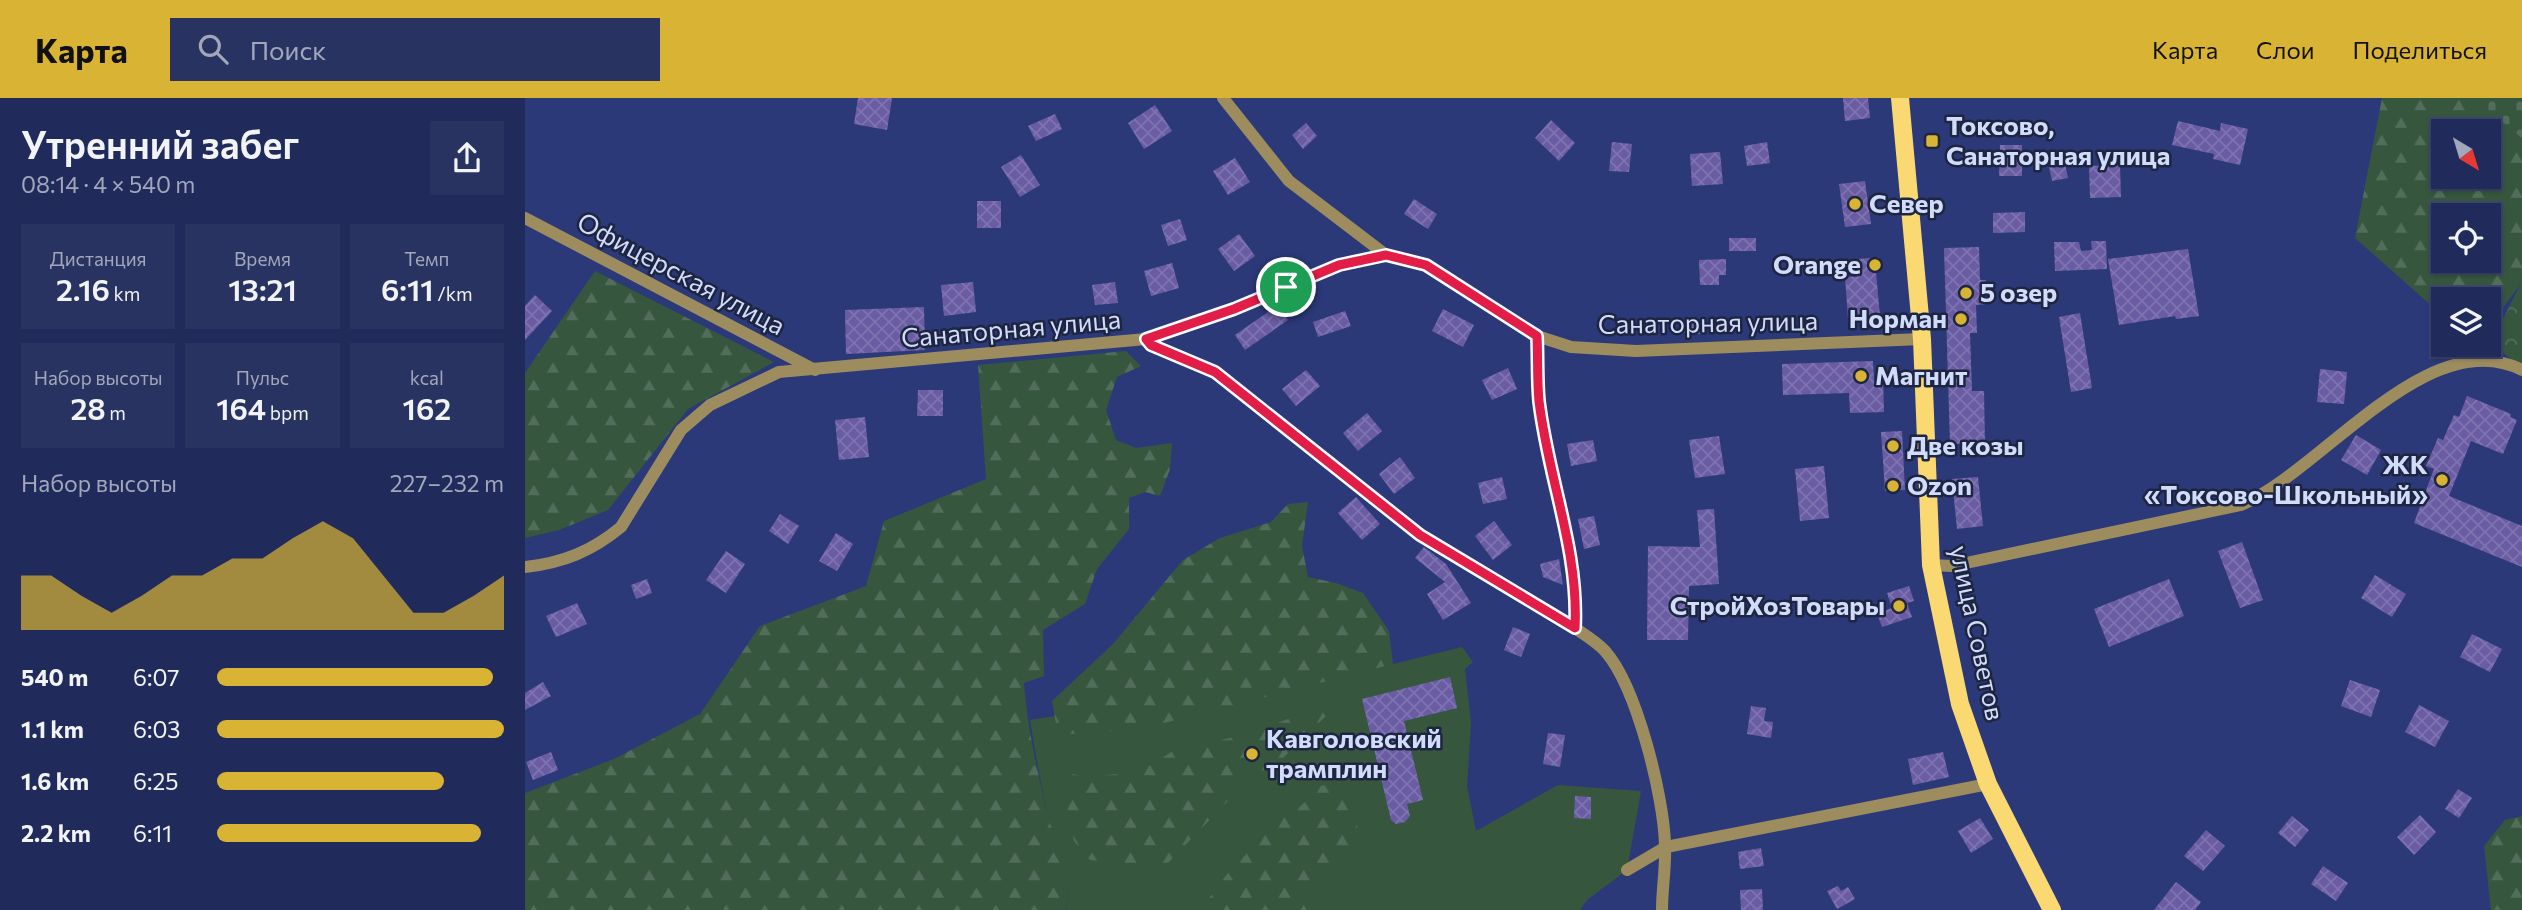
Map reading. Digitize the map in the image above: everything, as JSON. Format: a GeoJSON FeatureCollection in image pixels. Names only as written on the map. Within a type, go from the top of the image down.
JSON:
{"type":"FeatureCollection","features":[{"type":"Feature","properties":{"kind":"main road","name":"улица Советов"},"geometry":{"type":"LineString","coordinates":[[1901,98],[1922,339],[1931,565],[1960,704],[1988,784],[2052,910]]}},
{"type":"Feature","properties":{"kind":"street"},"geometry":{"type":"LineString","coordinates":[[1223,98],[1289,181],[1386,255]]}},
{"type":"Feature","properties":{"kind":"street","name":"Офицерская улица"},"geometry":{"type":"LineString","coordinates":[[525,218],[815,370]]}},
{"type":"Feature","properties":{"kind":"street","name":"Санаторная улица"},"geometry":{"type":"LineString","coordinates":[[525,567],[552,564],[573,557],[621,527],[681,430],[710,405],[779,372],[1146,339],[1234,309],[1339,265],[1386,255],[1426,265],[1537,336],[1570,347],[1636,351],[1922,339]]}},
{"type":"Feature","properties":{"kind":"street"},"geometry":{"type":"LineString","coordinates":[[1537,336],[1539,401],[1570,545],[1577,598],[1575,628]]}},
{"type":"Feature","properties":{"kind":"street"},"geometry":{"type":"LineString","coordinates":[[1146,339],[1151,345],[1215,372],[1420,535],[1575,628],[1605,652],[1628,692],[1654,772],[1662,808],[1666,847],[1662,910]]}},
{"type":"Feature","properties":{"kind":"street"},"geometry":{"type":"LineString","coordinates":[[1931,565],[1952,566],[2241,505],[2269,492],[2376,406],[2444,367],[2483,359],[2497,360],[2522,370]]}},
{"type":"Feature","properties":{"kind":"street"},"geometry":{"type":"LineString","coordinates":[[1627,870],[1666,847],[1988,784]]}},
{"type":"Feature","properties":{"kind":"green space"},"geometry":{"type":"Polygon","coordinates":[[[2382,98],[2522,98],[2522,282],[2501,311],[2501,287],[2431,287],[2431,305],[2355,238],[2382,98]]]}},
{"type":"Feature","properties":{"kind":"green space"},"geometry":{"type":"Polygon","coordinates":[[[2473,98],[2522,98],[2522,138],[2473,98]]]}},
{"type":"Feature","properties":{"kind":"green space"},"geometry":{"type":"Polygon","coordinates":[[[595,271],[774,362],[688,409],[608,510],[559,530],[525,538],[525,373],[595,271]]]}},
{"type":"Feature","properties":{"kind":"green space"},"geometry":{"type":"Polygon","coordinates":[[[2522,281],[2522,368],[2501,351],[2501,323],[2522,281]]]}},
{"type":"Feature","properties":{"kind":"green space"},"geometry":{"type":"Polygon","coordinates":[[[1126,351],[1141,366],[1117,377],[1106,410],[1116,440],[1136,448],[1172,443],[1170,469],[1160,496],[1145,492],[1129,498],[1129,529],[1097,569],[1085,604],[1043,630],[1044,676],[1024,683],[1040,780],[1065,872],[1068,897],[1066,910],[525,910],[525,793],[614,759],[700,714],[760,626],[866,586],[884,521],[986,479],[978,365],[1126,351]]]}},
{"type":"Feature","properties":{"kind":"green space"},"geometry":{"type":"Polygon","coordinates":[[[1308,502],[1302,546],[1308,577],[1363,593],[1389,631],[1393,664],[1141,729],[1058,735],[1052,701],[1113,644],[1183,560],[1220,538],[1271,522],[1288,504],[1308,502]]]}},
{"type":"Feature","properties":{"kind":"green space","name":"Кавголовский трамплин"},"geometry":{"type":"Polygon","coordinates":[[[1349,622],[1393,664],[1462,647],[1473,662],[1465,669],[1471,723],[1467,786],[1476,831],[1558,785],[1641,791],[1627,870],[1587,900],[1580,910],[1066,910],[1065,872],[1047,811],[1030,720],[1055,716],[1349,622]]]}},
{"type":"Feature","properties":{"kind":"green space"},"geometry":{"type":"Polygon","coordinates":[[[1326,705],[1334,708],[1280,761],[1251,777],[1163,868],[1090,860],[1074,841],[1063,785],[1073,774],[1085,777],[1128,773],[1151,765],[1176,749],[1245,735],[1326,705]]]}},
{"type":"Feature","properties":{"kind":"green space"},"geometry":{"type":"Polygon","coordinates":[[[1341,782],[1363,847],[1337,867],[1307,910],[1200,910],[1228,873],[1279,820],[1303,804],[1320,786],[1341,782]]]}},
{"type":"Feature","properties":{"kind":"green space"},"geometry":{"type":"Polygon","coordinates":[[[2522,816],[2522,910],[2491,910],[2484,846],[2505,820],[2522,816]]]}},
{"type":"Feature","properties":{"kind":"building"},"geometry":{"type":"Polygon","coordinates":[[[858,98],[892,98],[887,130],[854,124],[858,98]]]}},
{"type":"Feature","properties":{"kind":"building"},"geometry":{"type":"Polygon","coordinates":[[[1843,98],[1868,98],[1870,118],[1845,121],[1843,98]]]}},
{"type":"Feature","properties":{"kind":"building"},"geometry":{"type":"Polygon","coordinates":[[[1155,105],[1172,131],[1144,149],[1128,123],[1155,105]]]}},
{"type":"Feature","properties":{"kind":"building"},"geometry":{"type":"Polygon","coordinates":[[[1055,114],[1062,129],[1036,141],[1028,126],[1055,114]]]}},
{"type":"Feature","properties":{"kind":"building"},"geometry":{"type":"Polygon","coordinates":[[[1551,120],[1575,143],[1559,161],[1535,138],[1551,120]]]}},
{"type":"Feature","properties":{"kind":"building"},"geometry":{"type":"Polygon","coordinates":[[[2178,121],[2220,131],[2221,123],[2248,129],[2240,165],[2213,159],[2214,154],[2172,145],[2178,121]]]}},
{"type":"Feature","properties":{"kind":"building"},"geometry":{"type":"Polygon","coordinates":[[[1306,123],[1317,136],[1303,149],[1292,135],[1306,123]]]}},
{"type":"Feature","properties":{"kind":"building"},"geometry":{"type":"Polygon","coordinates":[[[1612,142],[1632,144],[1629,172],[1609,171],[1612,142]]]}},
{"type":"Feature","properties":{"kind":"building"},"geometry":{"type":"Polygon","coordinates":[[[1767,142],[1770,163],[1747,166],[1744,146],[1767,142]]]}},
{"type":"Feature","properties":{"kind":"building"},"geometry":{"type":"Polygon","coordinates":[[[2000,145],[2022,145],[2022,176],[1999,176],[2000,145]]]}},
{"type":"Feature","properties":{"kind":"building"},"geometry":{"type":"Polygon","coordinates":[[[1720,152],[1723,184],[1692,186],[1690,154],[1720,152]]]}},
{"type":"Feature","properties":{"kind":"building"},"geometry":{"type":"Polygon","coordinates":[[[1021,155],[1040,185],[1020,197],[1001,167],[1021,155]]]}},
{"type":"Feature","properties":{"kind":"building"},"geometry":{"type":"Polygon","coordinates":[[[1235,158],[1250,182],[1228,195],[1213,171],[1235,158]]]}},
{"type":"Feature","properties":{"kind":"building"},"geometry":{"type":"Polygon","coordinates":[[[2064,159],[2068,178],[2052,181],[2048,162],[2064,159]]]}},
{"type":"Feature","properties":{"kind":"building"},"geometry":{"type":"Polygon","coordinates":[[[2120,165],[2121,197],[2090,198],[2089,166],[2120,165]]]}},
{"type":"Feature","properties":{"kind":"building","name":"Север"},"geometry":{"type":"Polygon","coordinates":[[[1865,181],[1871,224],[1845,227],[1839,184],[1865,181]]]}},
{"type":"Feature","properties":{"kind":"building"},"geometry":{"type":"Polygon","coordinates":[[[1414,199],[1437,214],[1428,229],[1404,214],[1414,199]]]}},
{"type":"Feature","properties":{"kind":"building"},"geometry":{"type":"Polygon","coordinates":[[[977,201],[1001,201],[1001,228],[977,228],[977,201]]]}},
{"type":"Feature","properties":{"kind":"building"},"geometry":{"type":"Polygon","coordinates":[[[2025,212],[2025,232],[1993,233],[1993,213],[2025,212]]]}},
{"type":"Feature","properties":{"kind":"building"},"geometry":{"type":"Polygon","coordinates":[[[1180,219],[1187,240],[1168,246],[1161,225],[1180,219]]]}},
{"type":"Feature","properties":{"kind":"building"},"geometry":{"type":"Polygon","coordinates":[[[1239,234],[1255,256],[1234,271],[1218,249],[1239,234]]]}},
{"type":"Feature","properties":{"kind":"building"},"geometry":{"type":"Polygon","coordinates":[[[1729,238],[1756,238],[1756,251],[1729,251],[1729,238]]]}},
{"type":"Feature","properties":{"kind":"building"},"geometry":{"type":"Polygon","coordinates":[[[2091,241],[2106,241],[2107,269],[2055,271],[2054,242],[2079,242],[2081,251],[2092,250],[2091,241]]]}},
{"type":"Feature","properties":{"kind":"building"},"geometry":{"type":"Polygon","coordinates":[[[1979,247],[1980,280],[1986,280],[1987,304],[1976,305],[1977,333],[1970,333],[1972,391],[1984,391],[1985,443],[1950,444],[1944,248],[1979,247]]]}},
{"type":"Feature","properties":{"kind":"building"},"geometry":{"type":"Polygon","coordinates":[[[2188,249],[2199,316],[2176,319],[2175,316],[2119,325],[2108,259],[2188,249]]]}},
{"type":"Feature","properties":{"kind":"building"},"geometry":{"type":"Polygon","coordinates":[[[1879,257],[1880,271],[1876,272],[1880,316],[1848,318],[1845,277],[1861,276],[1859,259],[1879,257]]]}},
{"type":"Feature","properties":{"kind":"building"},"geometry":{"type":"Polygon","coordinates":[[[1726,259],[1726,275],[1719,275],[1719,285],[1700,285],[1699,260],[1726,259]]]}},
{"type":"Feature","properties":{"kind":"building"},"geometry":{"type":"Polygon","coordinates":[[[1172,263],[1179,288],[1151,296],[1144,271],[1172,263]]]}},
{"type":"Feature","properties":{"kind":"building"},"geometry":{"type":"Polygon","coordinates":[[[973,282],[976,312],[944,316],[941,285],[973,282]]]}},
{"type":"Feature","properties":{"kind":"building"},"geometry":{"type":"Polygon","coordinates":[[[1115,282],[1118,303],[1095,305],[1092,285],[1115,282]]]}},
{"type":"Feature","properties":{"kind":"building"},"geometry":{"type":"Polygon","coordinates":[[[535,295],[552,311],[525,340],[525,306],[535,295]]]}},
{"type":"Feature","properties":{"kind":"building"},"geometry":{"type":"Polygon","coordinates":[[[1278,305],[1288,320],[1245,350],[1235,335],[1278,305]]]}},
{"type":"Feature","properties":{"kind":"building"},"geometry":{"type":"Polygon","coordinates":[[[924,307],[925,350],[846,354],[845,310],[924,307]]]}},
{"type":"Feature","properties":{"kind":"building"},"geometry":{"type":"Polygon","coordinates":[[[1443,309],[1474,325],[1463,347],[1432,331],[1443,309]]]}},
{"type":"Feature","properties":{"kind":"building"},"geometry":{"type":"Polygon","coordinates":[[[1345,311],[1351,326],[1318,337],[1313,322],[1345,311]]]}},
{"type":"Feature","properties":{"kind":"building"},"geometry":{"type":"Polygon","coordinates":[[[2080,313],[2092,388],[2071,392],[2059,317],[2080,313]]]}},
{"type":"Feature","properties":{"kind":"building"},"geometry":{"type":"Polygon","coordinates":[[[1685,320],[1706,322],[1706,334],[1684,333],[1685,320]]]}},
{"type":"Feature","properties":{"kind":"building"},"geometry":{"type":"Polygon","coordinates":[[[1873,361],[1874,380],[1883,379],[1884,412],[1850,413],[1849,393],[1783,395],[1782,364],[1873,361]]]}},
{"type":"Feature","properties":{"kind":"building"},"geometry":{"type":"Polygon","coordinates":[[[1508,368],[1517,389],[1492,400],[1482,380],[1508,368]]]}},
{"type":"Feature","properties":{"kind":"building"},"geometry":{"type":"Polygon","coordinates":[[[2320,369],[2347,372],[2344,404],[2317,402],[2320,369]]]}},
{"type":"Feature","properties":{"kind":"building"},"geometry":{"type":"Polygon","coordinates":[[[1306,370],[1320,386],[1296,406],[1282,389],[1306,370]]]}},
{"type":"Feature","properties":{"kind":"building"},"geometry":{"type":"Polygon","coordinates":[[[918,390],[943,390],[943,416],[917,416],[918,390]]]}},
{"type":"Feature","properties":{"kind":"building","name":"ЖК «Токсово-Школьный»"},"geometry":{"type":"Polygon","coordinates":[[[2467,396],[2511,414],[2510,417],[2517,420],[2503,454],[2471,441],[2449,496],[2522,526],[2522,567],[2414,523],[2434,469],[2426,466],[2438,438],[2443,440],[2454,415],[2459,417],[2467,396]]]}},
{"type":"Feature","properties":{"kind":"building"},"geometry":{"type":"Polygon","coordinates":[[[1367,413],[1382,431],[1358,451],[1343,433],[1367,413]]]}},
{"type":"Feature","properties":{"kind":"building"},"geometry":{"type":"Polygon","coordinates":[[[865,417],[869,457],[839,460],[835,420],[865,417]]]}},
{"type":"Feature","properties":{"kind":"building"},"geometry":{"type":"Polygon","coordinates":[[[1902,431],[1905,490],[1885,491],[1881,432],[1902,431]]]}},
{"type":"Feature","properties":{"kind":"building"},"geometry":{"type":"Polygon","coordinates":[[[2356,435],[2381,450],[2367,475],[2341,460],[2356,435]]]}},
{"type":"Feature","properties":{"kind":"building"},"geometry":{"type":"Polygon","coordinates":[[[1719,436],[1725,474],[1695,478],[1689,440],[1719,436]]]}},
{"type":"Feature","properties":{"kind":"building"},"geometry":{"type":"Polygon","coordinates":[[[1593,440],[1597,461],[1571,466],[1567,444],[1593,440]]]}},
{"type":"Feature","properties":{"kind":"building"},"geometry":{"type":"Polygon","coordinates":[[[1400,457],[1415,478],[1394,494],[1379,474],[1400,457]]]}},
{"type":"Feature","properties":{"kind":"building"},"geometry":{"type":"Polygon","coordinates":[[[1824,466],[1829,518],[1800,521],[1795,469],[1824,466]]]}},
{"type":"Feature","properties":{"kind":"building"},"geometry":{"type":"Polygon","coordinates":[[[1502,477],[1507,499],[1483,504],[1478,483],[1502,477]]]}},
{"type":"Feature","properties":{"kind":"building"},"geometry":{"type":"Polygon","coordinates":[[[1978,477],[1983,526],[1957,529],[1952,479],[1978,477]]]}},
{"type":"Feature","properties":{"kind":"building"},"geometry":{"type":"Polygon","coordinates":[[[1356,497],[1380,524],[1362,540],[1338,513],[1356,497]]]}},
{"type":"Feature","properties":{"kind":"building"},"geometry":{"type":"Polygon","coordinates":[[[1714,509],[1719,584],[1689,586],[1688,640],[1647,640],[1648,546],[1700,547],[1697,510],[1714,509]]]}},
{"type":"Feature","properties":{"kind":"building"},"geometry":{"type":"Polygon","coordinates":[[[780,514],[799,526],[788,544],[769,531],[780,514]]]}},
{"type":"Feature","properties":{"kind":"building"},"geometry":{"type":"Polygon","coordinates":[[[1594,516],[1600,545],[1584,549],[1578,519],[1594,516]]]}},
{"type":"Feature","properties":{"kind":"building"},"geometry":{"type":"Polygon","coordinates":[[[1494,521],[1512,545],[1493,560],[1475,536],[1494,521]]]}},
{"type":"Feature","properties":{"kind":"building"},"geometry":{"type":"Polygon","coordinates":[[[836,533],[853,544],[837,571],[819,561],[836,533]]]}},
{"type":"Feature","properties":{"kind":"building"},"geometry":{"type":"Polygon","coordinates":[[[2242,542],[2263,600],[2240,608],[2218,551],[2242,542]]]}},
{"type":"Feature","properties":{"kind":"building"},"geometry":{"type":"Polygon","coordinates":[[[1424,547],[1446,564],[1471,603],[1443,620],[1427,594],[1445,582],[1415,558],[1424,547]]]}},
{"type":"Feature","properties":{"kind":"building"},"geometry":{"type":"Polygon","coordinates":[[[726,551],[745,564],[726,593],[706,580],[726,551]]]}},
{"type":"Feature","properties":{"kind":"building"},"geometry":{"type":"Polygon","coordinates":[[[1559,559],[1563,585],[1543,577],[1540,564],[1559,559]]]}},
{"type":"Feature","properties":{"kind":"building"},"geometry":{"type":"Polygon","coordinates":[[[2375,575],[2406,594],[2392,617],[2361,598],[2375,575]]]}},
{"type":"Feature","properties":{"kind":"building"},"geometry":{"type":"Polygon","coordinates":[[[647,579],[652,593],[636,599],[631,585],[647,579]]]}},
{"type":"Feature","properties":{"kind":"building"},"geometry":{"type":"Polygon","coordinates":[[[2169,579],[2184,616],[2109,647],[2094,609],[2169,579]]]}},
{"type":"Feature","properties":{"kind":"building","name":"СтройХозТовары"},"geometry":{"type":"Polygon","coordinates":[[[1909,586],[1914,601],[1907,603],[1912,617],[1882,627],[1877,613],[1892,608],[1887,593],[1909,586]]]}},
{"type":"Feature","properties":{"kind":"building"},"geometry":{"type":"Polygon","coordinates":[[[577,603],[587,624],[556,637],[546,616],[577,603]]]}},
{"type":"Feature","properties":{"kind":"building"},"geometry":{"type":"Polygon","coordinates":[[[1513,627],[1530,634],[1521,657],[1504,650],[1513,627]]]}},
{"type":"Feature","properties":{"kind":"building"},"geometry":{"type":"Polygon","coordinates":[[[2472,634],[2502,649],[2490,672],[2460,657],[2472,634]]]}},
{"type":"Feature","properties":{"kind":"building"},"geometry":{"type":"Polygon","coordinates":[[[1450,677],[1457,708],[1404,721],[1423,800],[1407,804],[1410,816],[1405,822],[1396,824],[1391,820],[1362,699],[1450,677]]]}},
{"type":"Feature","properties":{"kind":"building"},"geometry":{"type":"Polygon","coordinates":[[[2350,680],[2380,690],[2371,717],[2341,706],[2350,680]]]}},
{"type":"Feature","properties":{"kind":"building"},"geometry":{"type":"Polygon","coordinates":[[[543,682],[551,696],[525,710],[525,693],[543,682]]]}},
{"type":"Feature","properties":{"kind":"building"},"geometry":{"type":"Polygon","coordinates":[[[2419,705],[2449,721],[2435,747],[2405,732],[2419,705]]]}},
{"type":"Feature","properties":{"kind":"building"},"geometry":{"type":"Polygon","coordinates":[[[1751,706],[1766,708],[1764,721],[1773,722],[1771,738],[1747,734],[1751,706]]]}},
{"type":"Feature","properties":{"kind":"building"},"geometry":{"type":"Polygon","coordinates":[[[1548,733],[1565,735],[1560,767],[1543,764],[1548,733]]]}},
{"type":"Feature","properties":{"kind":"building"},"geometry":{"type":"Polygon","coordinates":[[[551,752],[558,770],[533,780],[526,762],[551,752]]]}},
{"type":"Feature","properties":{"kind":"building"},"geometry":{"type":"Polygon","coordinates":[[[1943,752],[1949,777],[1913,785],[1908,759],[1943,752]]]}},
{"type":"Feature","properties":{"kind":"building"},"geometry":{"type":"Polygon","coordinates":[[[2458,789],[2472,798],[2459,818],[2445,809],[2458,789]]]}},
{"type":"Feature","properties":{"kind":"building"},"geometry":{"type":"Polygon","coordinates":[[[1575,796],[1591,797],[1591,819],[1574,818],[1575,796]]]}},
{"type":"Feature","properties":{"kind":"building"},"geometry":{"type":"Polygon","coordinates":[[[2420,815],[2436,832],[2414,855],[2397,837],[2420,815]]]}},
{"type":"Feature","properties":{"kind":"building"},"geometry":{"type":"Polygon","coordinates":[[[2292,816],[2309,830],[2295,847],[2278,833],[2292,816]]]}},
{"type":"Feature","properties":{"kind":"building"},"geometry":{"type":"Polygon","coordinates":[[[1980,818],[1993,839],[1971,853],[1958,831],[1980,818]]]}},
{"type":"Feature","properties":{"kind":"building"},"geometry":{"type":"Polygon","coordinates":[[[2206,830],[2225,846],[2203,871],[2184,856],[2206,830]]]}},
{"type":"Feature","properties":{"kind":"building"},"geometry":{"type":"Polygon","coordinates":[[[1761,848],[1764,866],[1740,869],[1738,852],[1761,848]]]}},
{"type":"Feature","properties":{"kind":"building"},"geometry":{"type":"Polygon","coordinates":[[[2323,866],[2348,883],[2336,901],[2311,884],[2323,866]]]}},
{"type":"Feature","properties":{"kind":"building"},"geometry":{"type":"Polygon","coordinates":[[[2176,882],[2201,902],[2195,910],[2154,910],[2176,882]]]}},
{"type":"Feature","properties":{"kind":"building"},"geometry":{"type":"Polygon","coordinates":[[[1838,886],[1841,891],[1848,887],[1855,899],[1837,909],[1827,891],[1838,886]]]}},
{"type":"Feature","properties":{"kind":"building"},"geometry":{"type":"Polygon","coordinates":[[[1762,889],[1763,910],[1741,910],[1740,890],[1762,889]]]}},
{"type":"Feature","properties":{"kind":"place","name":"Токсово, Санаторная улица"},"geometry":{"type":"Point","coordinates":[1932,141]}},
{"type":"Feature","properties":{"kind":"place","name":"Север"},"geometry":{"type":"Point","coordinates":[1855,204]}},
{"type":"Feature","properties":{"kind":"place","name":"Orange"},"geometry":{"type":"Point","coordinates":[1875,265]}},
{"type":"Feature","properties":{"kind":"place","name":"5 озер"},"geometry":{"type":"Point","coordinates":[1966,293]}},
{"type":"Feature","properties":{"kind":"place","name":"Норман"},"geometry":{"type":"Point","coordinates":[1961,319]}},
{"type":"Feature","properties":{"kind":"place","name":"Магнит"},"geometry":{"type":"Point","coordinates":[1861,376]}},
{"type":"Feature","properties":{"kind":"place","name":"Две козы"},"geometry":{"type":"Point","coordinates":[1893,446]}},
{"type":"Feature","properties":{"kind":"place","name":"ЖК «Токсово-Школьный»"},"geometry":{"type":"Point","coordinates":[2442,480]}},
{"type":"Feature","properties":{"kind":"place","name":"Ozon"},"geometry":{"type":"Point","coordinates":[1893,486]}},
{"type":"Feature","properties":{"kind":"place","name":"СтройХозТовары"},"geometry":{"type":"Point","coordinates":[1899,606]}},
{"type":"Feature","properties":{"kind":"place","name":"Кавголовский трамплин"},"geometry":{"type":"Point","coordinates":[1252,754]}},
{"type":"Feature","properties":{"kind":"route"},"geometry":{"type":"LineString","coordinates":[[1386,255],[1426,265],[1537,336],[1539,401],[1570,545],[1577,598],[1575,628],[1420,535],[1215,372],[1151,345],[1146,339],[1234,309],[1286,287],[1339,265],[1386,255]]}}]}
